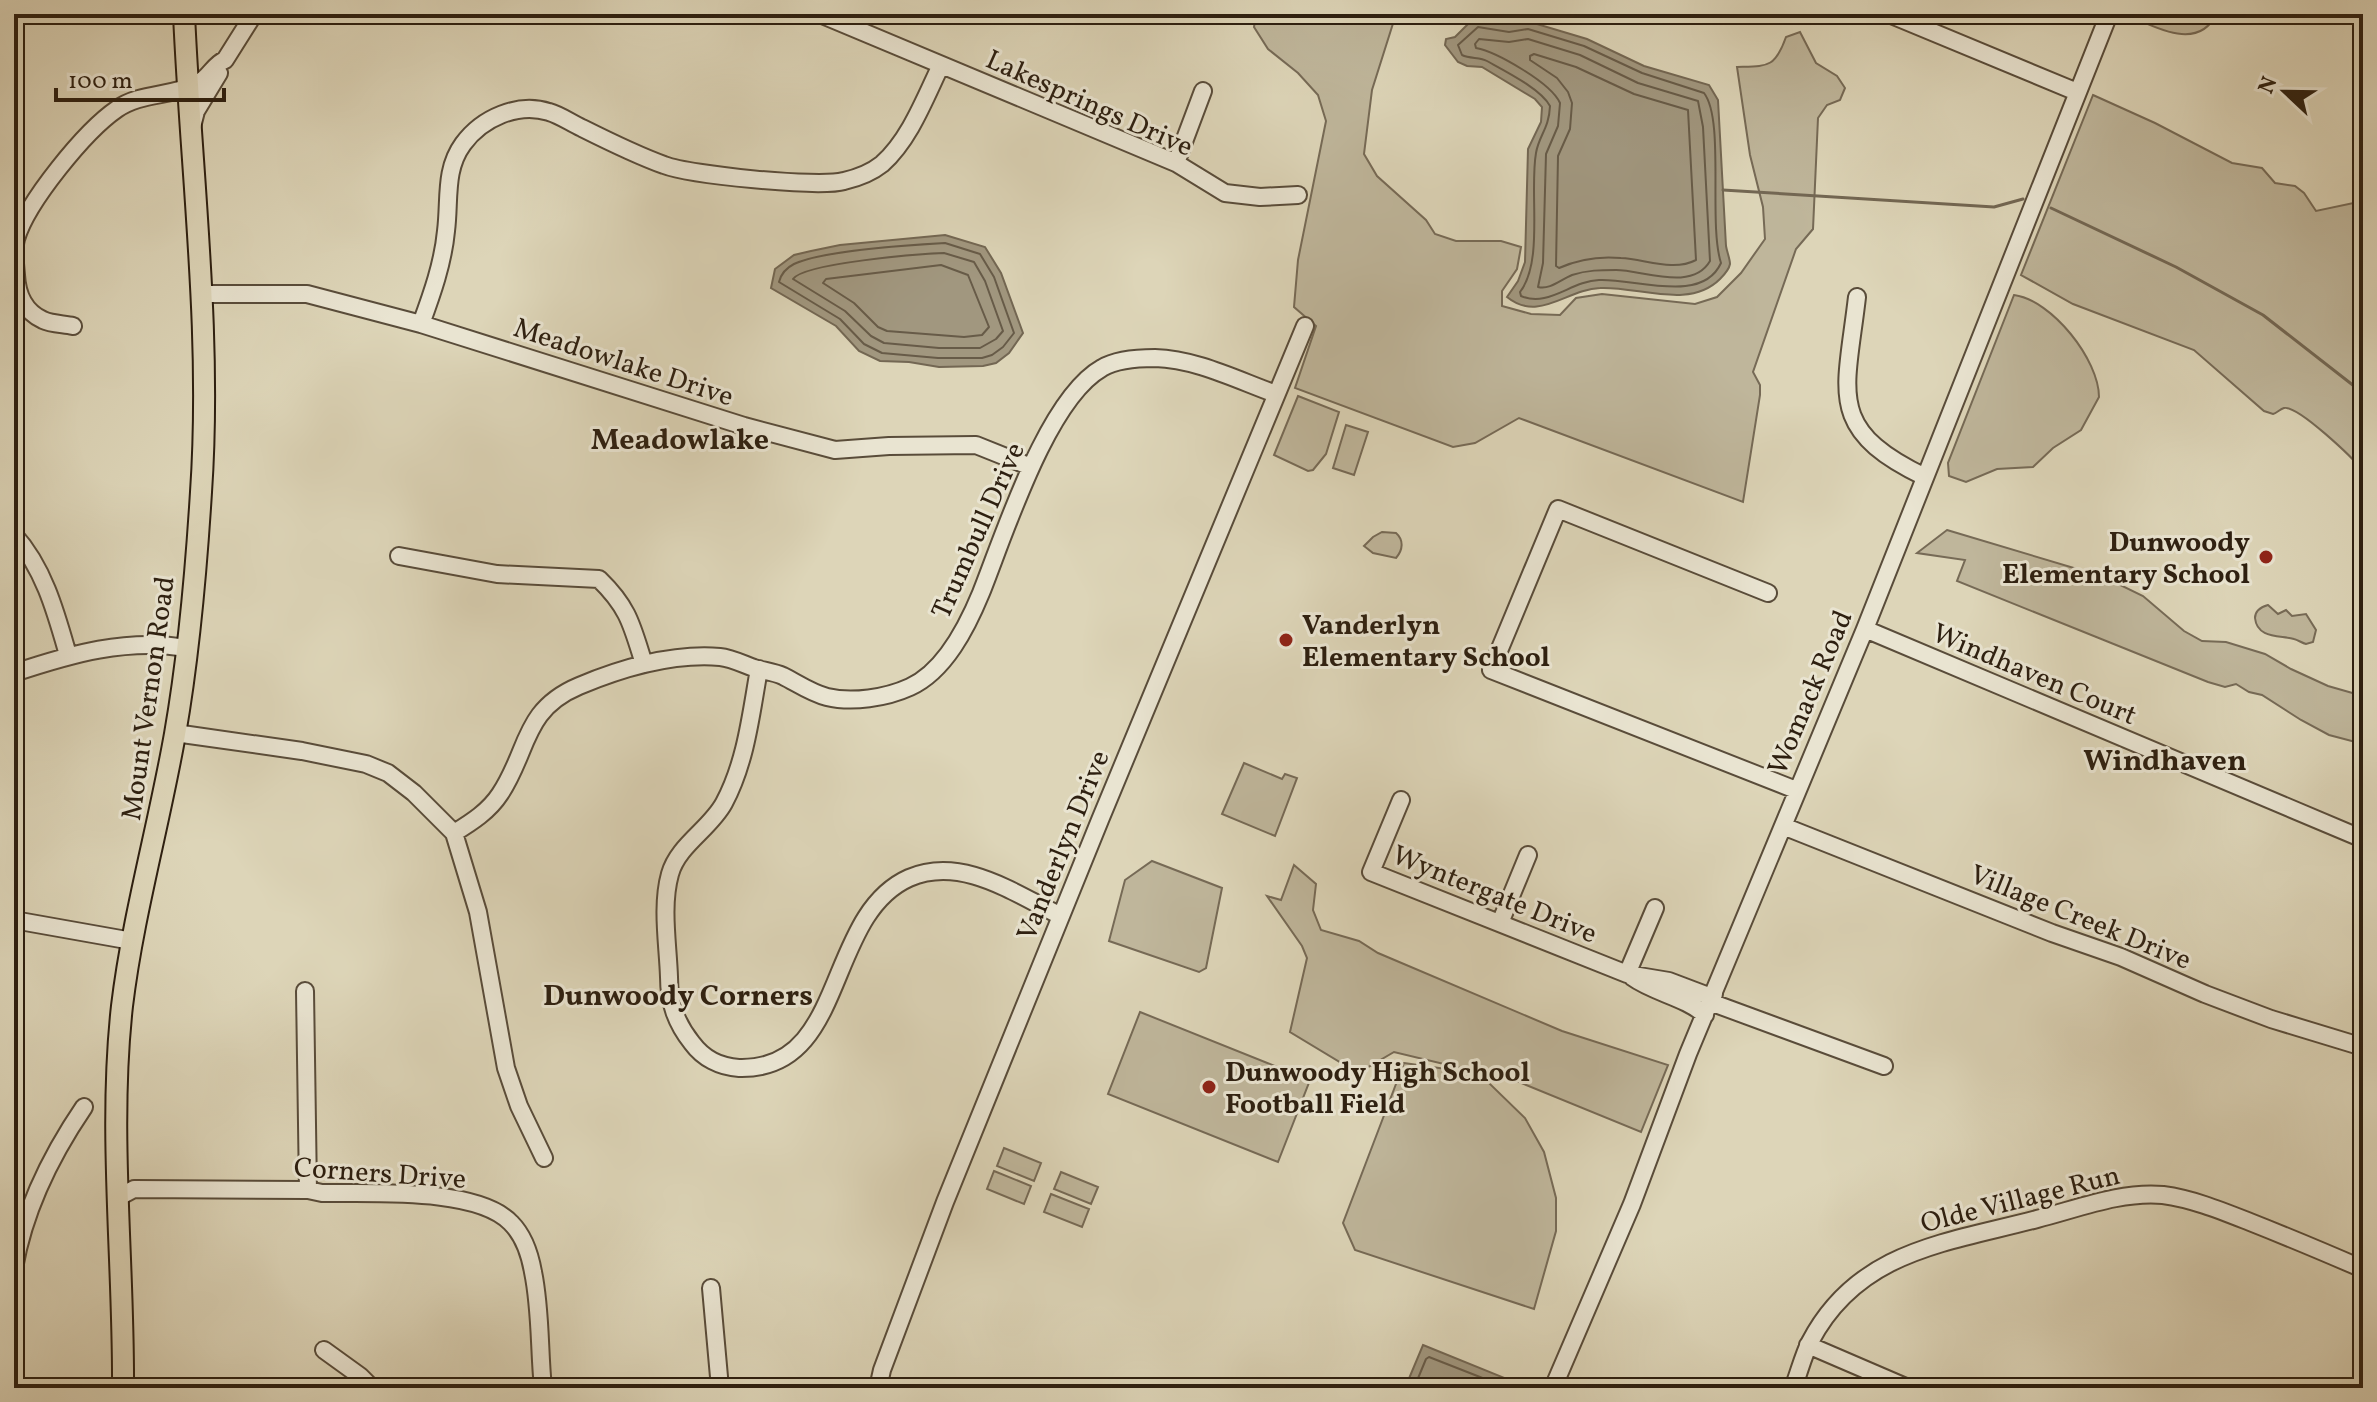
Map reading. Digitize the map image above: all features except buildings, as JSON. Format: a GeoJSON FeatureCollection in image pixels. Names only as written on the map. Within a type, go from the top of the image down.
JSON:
{"type":"FeatureCollection","features":[{"type":"Feature","properties":{"kind":"main road","name":"Mount Vernon Road"},"geometry":{"type":"LineString","coordinates":[[123,1388],[117,1102],[122,1008],[132,941],[175,733],[187,648],[202,490],[202,294],[184,14]]}},
{"type":"Feature","properties":{"kind":"street"},"geometry":{"type":"LineString","coordinates":[[190,135],[196,111],[222,61],[254,14]]}},
{"type":"Feature","properties":{"kind":"street","name":"Lakesprings Drive"},"geometry":{"type":"LineString","coordinates":[[820,14],[1176,163],[1225,193],[1260,197],[1298,195]]}},
{"type":"Feature","properties":{"kind":"street"},"geometry":{"type":"LineString","coordinates":[[1889,14],[2077,92]]}},
{"type":"Feature","properties":{"kind":"street","name":"Womack Road"},"geometry":{"type":"LineString","coordinates":[[1553,1388],[1632,1204],[1796,790],[1865,629],[2109,14]]}},
{"type":"Feature","properties":{"kind":"street"},"geometry":{"type":"LineString","coordinates":[[187,50],[194,60],[203,65],[222,61]]}},
{"type":"Feature","properties":{"kind":"street"},"geometry":{"type":"LineString","coordinates":[[73,326],[43,320],[24,305],[16,285],[15,267],[15,243],[22,223],[50,181],[94,128],[119,107],[137,99],[200,83],[222,61]]}},
{"type":"Feature","properties":{"kind":"street"},"geometry":{"type":"LineString","coordinates":[[421,324],[435,287],[446,231],[453,161],[477,129],[496,117],[519,110],[549,111],[648,159],[694,173],[842,182],[868,173],[894,151],[941,65]]}},
{"type":"Feature","properties":{"kind":"street"},"geometry":{"type":"LineString","coordinates":[[1176,163],[1203,91]]}},
{"type":"Feature","properties":{"kind":"street","name":"Meadowlake Drive"},"geometry":{"type":"LineString","coordinates":[[202,294],[307,294],[421,324],[744,426],[835,450],[976,445],[1031,467]]}},
{"type":"Feature","properties":{"kind":"street"},"geometry":{"type":"LineString","coordinates":[[1857,297],[1848,381],[1849,406],[1856,427],[1881,453],[1925,477]]}},
{"type":"Feature","properties":{"kind":"street","name":"Vanderlyn Drive"},"geometry":{"type":"LineString","coordinates":[[878,1388],[945,1202],[1305,326]]}},
{"type":"Feature","properties":{"kind":"street","name":"Trumbull Drive"},"geometry":{"type":"LineString","coordinates":[[454,833],[476,820],[500,795],[523,743],[545,708],[556,697],[578,686],[644,664],[695,657],[723,657],[782,675],[827,697],[861,699],[911,687],[936,668],[971,618],[1031,467],[1068,398],[1085,379],[1104,366],[1131,359],[1157,358],[1186,362],[1276,394]]}},
{"type":"Feature","properties":{"kind":"street"},"geometry":{"type":"LineString","coordinates":[[1768,593],[1558,509],[1491,670],[1796,790]]}},
{"type":"Feature","properties":{"kind":"street"},"geometry":{"type":"LineString","coordinates":[[14,535],[29,551],[44,582],[68,655]]}},
{"type":"Feature","properties":{"kind":"street"},"geometry":{"type":"LineString","coordinates":[[399,556],[497,574],[599,579],[628,612],[644,664]]}},
{"type":"Feature","properties":{"kind":"street","name":"Windhaven Court"},"geometry":{"type":"LineString","coordinates":[[1865,629],[2363,839]]}},
{"type":"Feature","properties":{"kind":"street"},"geometry":{"type":"LineString","coordinates":[[14,673],[68,655],[122,645],[187,648]]}},
{"type":"Feature","properties":{"kind":"street"},"geometry":{"type":"LineString","coordinates":[[759,669],[744,750],[734,781],[714,819],[678,858],[670,872],[667,891],[669,993],[677,1022],[695,1047],[713,1062],[731,1068],[756,1068],[782,1059],[797,1049],[824,1011],[856,932],[870,909],[907,879],[929,871],[958,871],[983,878],[1061,916]]}},
{"type":"Feature","properties":{"kind":"street"},"geometry":{"type":"LineString","coordinates":[[175,733],[302,751],[366,764],[388,773],[414,793],[454,833],[478,912],[506,1068],[519,1106],[544,1158]]}},
{"type":"Feature","properties":{"kind":"street","name":"Wyntergate Drive"},"geometry":{"type":"LineString","coordinates":[[1401,800],[1371,872],[1627,974],[1669,981],[1696,1007],[1710,1004],[1884,1066]]}},
{"type":"Feature","properties":{"kind":"street","name":"Village Creek Drive"},"geometry":{"type":"LineString","coordinates":[[1783,826],[2052,933],[2121,957],[2205,994],[2271,1019],[2363,1047]]}},
{"type":"Feature","properties":{"kind":"street"},"geometry":{"type":"LineString","coordinates":[[1500,923],[1528,855]]}},
{"type":"Feature","properties":{"kind":"street"},"geometry":{"type":"LineString","coordinates":[[1627,974],[1655,908]]}},
{"type":"Feature","properties":{"kind":"street"},"geometry":{"type":"LineString","coordinates":[[14,920],[132,941]]}},
{"type":"Feature","properties":{"kind":"street"},"geometry":{"type":"LineString","coordinates":[[305,991],[308,1190]]}},
{"type":"Feature","properties":{"kind":"street"},"geometry":{"type":"LineString","coordinates":[[14,1268],[21,1234],[53,1159],[84,1107]]}},
{"type":"Feature","properties":{"kind":"street","name":"Corners Drive"},"geometry":{"type":"LineString","coordinates":[[119,1197],[134,1189],[308,1190],[440,1197],[493,1209],[511,1222],[524,1240],[534,1273],[543,1388]]}},
{"type":"Feature","properties":{"kind":"street","name":"Olde Village Run"},"geometry":{"type":"LineString","coordinates":[[1793,1388],[1808,1345],[1822,1321],[1846,1294],[1878,1267],[1910,1252],[2132,1196],[2161,1195],[2220,1210],[2363,1269]]}},
{"type":"Feature","properties":{"kind":"street"},"geometry":{"type":"LineString","coordinates":[[711,1288],[720,1388]]}},
{"type":"Feature","properties":{"kind":"street"},"geometry":{"type":"LineString","coordinates":[[1808,1345],[1908,1388]]}},
{"type":"Feature","properties":{"kind":"street"},"geometry":{"type":"LineString","coordinates":[[324,1350],[372,1388]]}},
{"type":"Feature","properties":{"kind":"shaded area"},"geometry":{"type":"Polygon","coordinates":[[[1256,14],[1396,14],[1372,90],[1364,154],[1377,176],[1426,220],[1435,234],[1456,241],[1501,241],[1521,247],[1517,269],[1502,291],[1502,306],[1531,314],[1560,315],[1576,298],[1602,294],[1695,304],[1717,297],[1741,273],[1765,239],[1763,207],[1750,155],[1737,67],[1769,63],[1778,55],[1786,37],[1800,32],[1816,63],[1837,76],[1845,88],[1840,100],[1827,105],[1818,118],[1813,229],[1796,249],[1753,372],[1760,385],[1760,395],[1743,502],[1519,418],[1475,443],[1453,447],[1295,388],[1316,326],[1294,307],[1298,260],[1326,121],[1318,95],[1298,73],[1268,49],[1254,27],[1256,14]]]}},
{"type":"Feature","properties":{"kind":"shaded area"},"geometry":{"type":"Polygon","coordinates":[[[1640,14],[1692,14],[1691,19],[1675,15],[1673,23],[1660,23],[1649,21],[1640,14]]]}},
{"type":"Feature","properties":{"kind":"shaded area"},"geometry":{"type":"Polygon","coordinates":[[[2126,14],[2216,14],[2199,32],[2187,34],[2162,30],[2126,14]]]}},
{"type":"Feature","properties":{"kind":"shaded area"},"geometry":{"type":"Polygon","coordinates":[[[2093,95],[2232,163],[2262,168],[2275,183],[2295,186],[2304,193],[2316,211],[2363,201],[2363,471],[2313,423],[2291,409],[2284,408],[2273,414],[2264,411],[2194,350],[2073,304],[2021,275],[2093,95]]]}},
{"type":"Feature","properties":{"kind":"shaded area"},"geometry":{"type":"Polygon","coordinates":[[[2014,295],[2029,299],[2043,308],[2071,334],[2091,366],[2099,397],[2081,430],[2053,448],[2033,467],[1997,469],[1966,482],[1949,476],[1948,463],[2014,295]]]}},
{"type":"Feature","properties":{"kind":"shaded area"},"geometry":{"type":"Polygon","coordinates":[[[1298,396],[1339,412],[1326,454],[1313,470],[1308,471],[1274,455],[1298,396]]]}},
{"type":"Feature","properties":{"kind":"shaded area"},"geometry":{"type":"Polygon","coordinates":[[[1346,425],[1368,432],[1354,475],[1333,468],[1346,425]]]}},
{"type":"Feature","properties":{"kind":"shaded area"},"geometry":{"type":"Polygon","coordinates":[[[1947,530],[2104,577],[2143,596],[2184,631],[2202,641],[2226,642],[2265,654],[2328,686],[2363,696],[2363,744],[2329,735],[2262,695],[2236,684],[2225,687],[2208,682],[1957,581],[1965,560],[1917,553],[1947,530]]]}},
{"type":"Feature","properties":{"kind":"shaded area"},"geometry":{"type":"Polygon","coordinates":[[[1382,532],[1396,533],[1400,539],[1401,548],[1396,558],[1373,553],[1364,546],[1382,532]]]}},
{"type":"Feature","properties":{"kind":"shaded area"},"geometry":{"type":"Polygon","coordinates":[[[2268,605],[2278,614],[2286,610],[2292,616],[2306,614],[2316,630],[2313,642],[2306,644],[2260,630],[2255,615],[2268,605]]]}},
{"type":"Feature","properties":{"kind":"shaded area"},"geometry":{"type":"Polygon","coordinates":[[[1244,763],[1282,779],[1285,774],[1297,778],[1275,836],[1222,814],[1244,763]]]}},
{"type":"Feature","properties":{"kind":"shaded area"},"geometry":{"type":"Polygon","coordinates":[[[1152,861],[1222,888],[1206,968],[1199,972],[1109,941],[1125,880],[1152,861]]]}},
{"type":"Feature","properties":{"kind":"shaded area"},"geometry":{"type":"Polygon","coordinates":[[[1294,865],[1316,884],[1313,910],[1321,930],[1359,941],[1378,953],[1562,1031],[1668,1065],[1641,1132],[1519,1082],[1394,1052],[1358,1073],[1290,1032],[1307,958],[1267,896],[1281,900],[1294,865]]]}},
{"type":"Feature","properties":{"kind":"shaded area","name":"Dunwoody High School Football Field"},"geometry":{"type":"Polygon","coordinates":[[[1140,1012],[1310,1080],[1278,1162],[1108,1094],[1140,1012]]]}},
{"type":"Feature","properties":{"kind":"shaded area"},"geometry":{"type":"Polygon","coordinates":[[[1404,1063],[1453,1070],[1489,1083],[1525,1118],[1544,1152],[1556,1198],[1556,1231],[1534,1309],[1355,1250],[1343,1223],[1404,1063]]]}},
{"type":"Feature","properties":{"kind":"shaded area"},"geometry":{"type":"Polygon","coordinates":[[[1004,1148],[1041,1163],[1034,1181],[997,1166],[1004,1148]]]}},
{"type":"Feature","properties":{"kind":"shaded area"},"geometry":{"type":"Polygon","coordinates":[[[994,1171],[1031,1186],[1024,1204],[987,1189],[994,1171]]]}},
{"type":"Feature","properties":{"kind":"shaded area"},"geometry":{"type":"Polygon","coordinates":[[[1061,1172],[1098,1187],[1091,1204],[1054,1189],[1061,1172]]]}},
{"type":"Feature","properties":{"kind":"shaded area"},"geometry":{"type":"Polygon","coordinates":[[[1051,1194],[1089,1209],[1082,1227],[1044,1212],[1051,1194]]]}},
{"type":"Feature","properties":{"kind":"water"},"geometry":{"type":"Polygon","coordinates":[[[1475,17],[1510,24],[1527,21],[1587,39],[1644,66],[1709,85],[1718,100],[1726,246],[1730,264],[1720,279],[1708,288],[1678,295],[1600,288],[1530,307],[1507,297],[1518,281],[1525,262],[1528,149],[1541,122],[1542,107],[1535,99],[1482,67],[1458,62],[1445,45],[1446,39],[1455,37],[1475,17]]]}},
{"type":"Feature","properties":{"kind":"water"},"geometry":{"type":"Polygon","coordinates":[[[945,235],[985,247],[1001,273],[1023,333],[1009,353],[996,363],[939,367],[880,361],[859,351],[836,326],[771,288],[775,269],[794,255],[840,245],[945,235]]]}},
{"type":"Feature","properties":{"kind":"water"},"geometry":{"type":"Polygon","coordinates":[[[1423,1345],[1529,1388],[1405,1388],[1423,1345]]]}},
{"type":"Feature","properties":{"kind":"waterway"},"geometry":{"type":"LineString","coordinates":[[1723,190],[1994,207],[2023,199]]}},
{"type":"Feature","properties":{"kind":"waterway"},"geometry":{"type":"LineString","coordinates":[[2051,208],[2176,267],[2263,315],[2363,393]]}},
{"type":"Feature","properties":{"kind":"place","name":"Dunwoody Elementary School"},"geometry":{"type":"Point","coordinates":[2266,557]}},
{"type":"Feature","properties":{"kind":"place","name":"Vanderlyn Elementary School"},"geometry":{"type":"Point","coordinates":[1286,640]}},
{"type":"Feature","properties":{"kind":"place","name":"Dunwoody High School Football Field"},"geometry":{"type":"Point","coordinates":[1209,1087]}},
{"type":"Feature","properties":{"kind":"district","name":"Meadowlake"},"geometry":{"type":"Point","coordinates":[680,439]}},
{"type":"Feature","properties":{"kind":"district","name":"Windhaven"},"geometry":{"type":"Point","coordinates":[2165,760]}},
{"type":"Feature","properties":{"kind":"district","name":"Dunwoody Corners"},"geometry":{"type":"Point","coordinates":[678,995]}}]}
